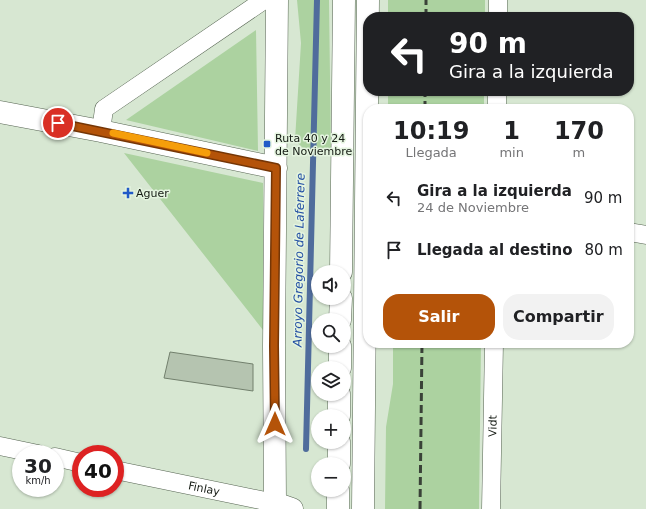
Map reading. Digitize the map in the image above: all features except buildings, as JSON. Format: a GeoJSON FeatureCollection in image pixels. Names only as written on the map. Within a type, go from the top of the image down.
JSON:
{"type":"FeatureCollection","features":[{"type":"Feature","properties":{"kind":"main road"},"geometry":{"type":"LineString","coordinates":[[277,0],[274,346],[280,507]]}},
{"type":"Feature","properties":{"kind":"main road"},"geometry":{"type":"LineString","coordinates":[[341,265],[344,0]]}},
{"type":"Feature","properties":{"kind":"main road"},"geometry":{"type":"LineString","coordinates":[[368,0],[368,12]]}},
{"type":"Feature","properties":{"kind":"main road"},"geometry":{"type":"LineString","coordinates":[[0,112],[101,131],[276,168]]}},
{"type":"Feature","properties":{"kind":"main road"},"geometry":{"type":"LineString","coordinates":[[363,509],[365,348]]}},
{"type":"Feature","properties":{"kind":"main road"},"geometry":{"type":"LineString","coordinates":[[338,497],[338,509]]}},
{"type":"Feature","properties":{"kind":"street"},"geometry":{"type":"LineString","coordinates":[[101,131],[104,109],[264,0]]}},
{"type":"Feature","properties":{"kind":"street"},"geometry":{"type":"LineString","coordinates":[[498,0],[498,12]]}},
{"type":"Feature","properties":{"kind":"street"},"geometry":{"type":"LineString","coordinates":[[634,233],[646,235]]}},
{"type":"Feature","properties":{"kind":"street","name":"Vidt"},"geometry":{"type":"LineString","coordinates":[[491,509],[494,348]]}},
{"type":"Feature","properties":{"kind":"street"},"geometry":{"type":"LineString","coordinates":[[0,446],[12,449]]}},
{"type":"Feature","properties":{"kind":"street","name":"Finlay"},"geometry":{"type":"LineString","coordinates":[[124,472],[280,507]]}},
{"type":"Feature","properties":{"kind":"green space"},"geometry":{"type":"Polygon","coordinates":[[[297,0],[329,0],[331,154],[311,153],[304,149],[295,140],[301,43],[297,0]]]}},
{"type":"Feature","properties":{"kind":"green space"},"geometry":{"type":"Polygon","coordinates":[[[388,0],[485,0],[485,12],[388,12],[388,0]]]}},
{"type":"Feature","properties":{"kind":"green space"},"geometry":{"type":"Polygon","coordinates":[[[256,30],[258,151],[126,120],[256,30]]]}},
{"type":"Feature","properties":{"kind":"green space"},"geometry":{"type":"Polygon","coordinates":[[[388,96],[484,96],[484,104],[388,104],[388,96]]]}},
{"type":"Feature","properties":{"kind":"green space"},"geometry":{"type":"Polygon","coordinates":[[[124,153],[263,183],[263,330],[124,153]]]}},
{"type":"Feature","properties":{"kind":"green space"},"geometry":{"type":"Polygon","coordinates":[[[393,348],[481,348],[479,509],[385,509],[386,427],[393,384],[393,348]]]}},
{"type":"Feature","properties":{"kind":"waterway","name":"Arroyo Gregorio de Laferrere"},"geometry":{"type":"LineString","coordinates":[[306,449],[317,0]]}},
{"type":"Feature","properties":{"kind":"railway"},"geometry":{"type":"LineString","coordinates":[[426,0],[426,12]]}},
{"type":"Feature","properties":{"kind":"railway"},"geometry":{"type":"LineString","coordinates":[[425,96],[425,104]]}},
{"type":"Feature","properties":{"kind":"railway"},"geometry":{"type":"LineString","coordinates":[[420,509],[422,348]]}},
{"type":"Feature","properties":{"kind":"slow traffic"},"geometry":{"type":"LineString","coordinates":[[113,133],[207,153]]}},
{"type":"Feature","properties":{"kind":"place","name":"Ruta 40 y 24 de Noviembre"},"geometry":{"type":"Point","coordinates":[267,144]}},
{"type":"Feature","properties":{"kind":"place","name":"Aguer"},"geometry":{"type":"Point","coordinates":[128,193]}},
{"type":"Feature","properties":{"kind":"route"},"geometry":{"type":"LineString","coordinates":[[58,123],[276,168],[274,346],[275,424]]}}]}
